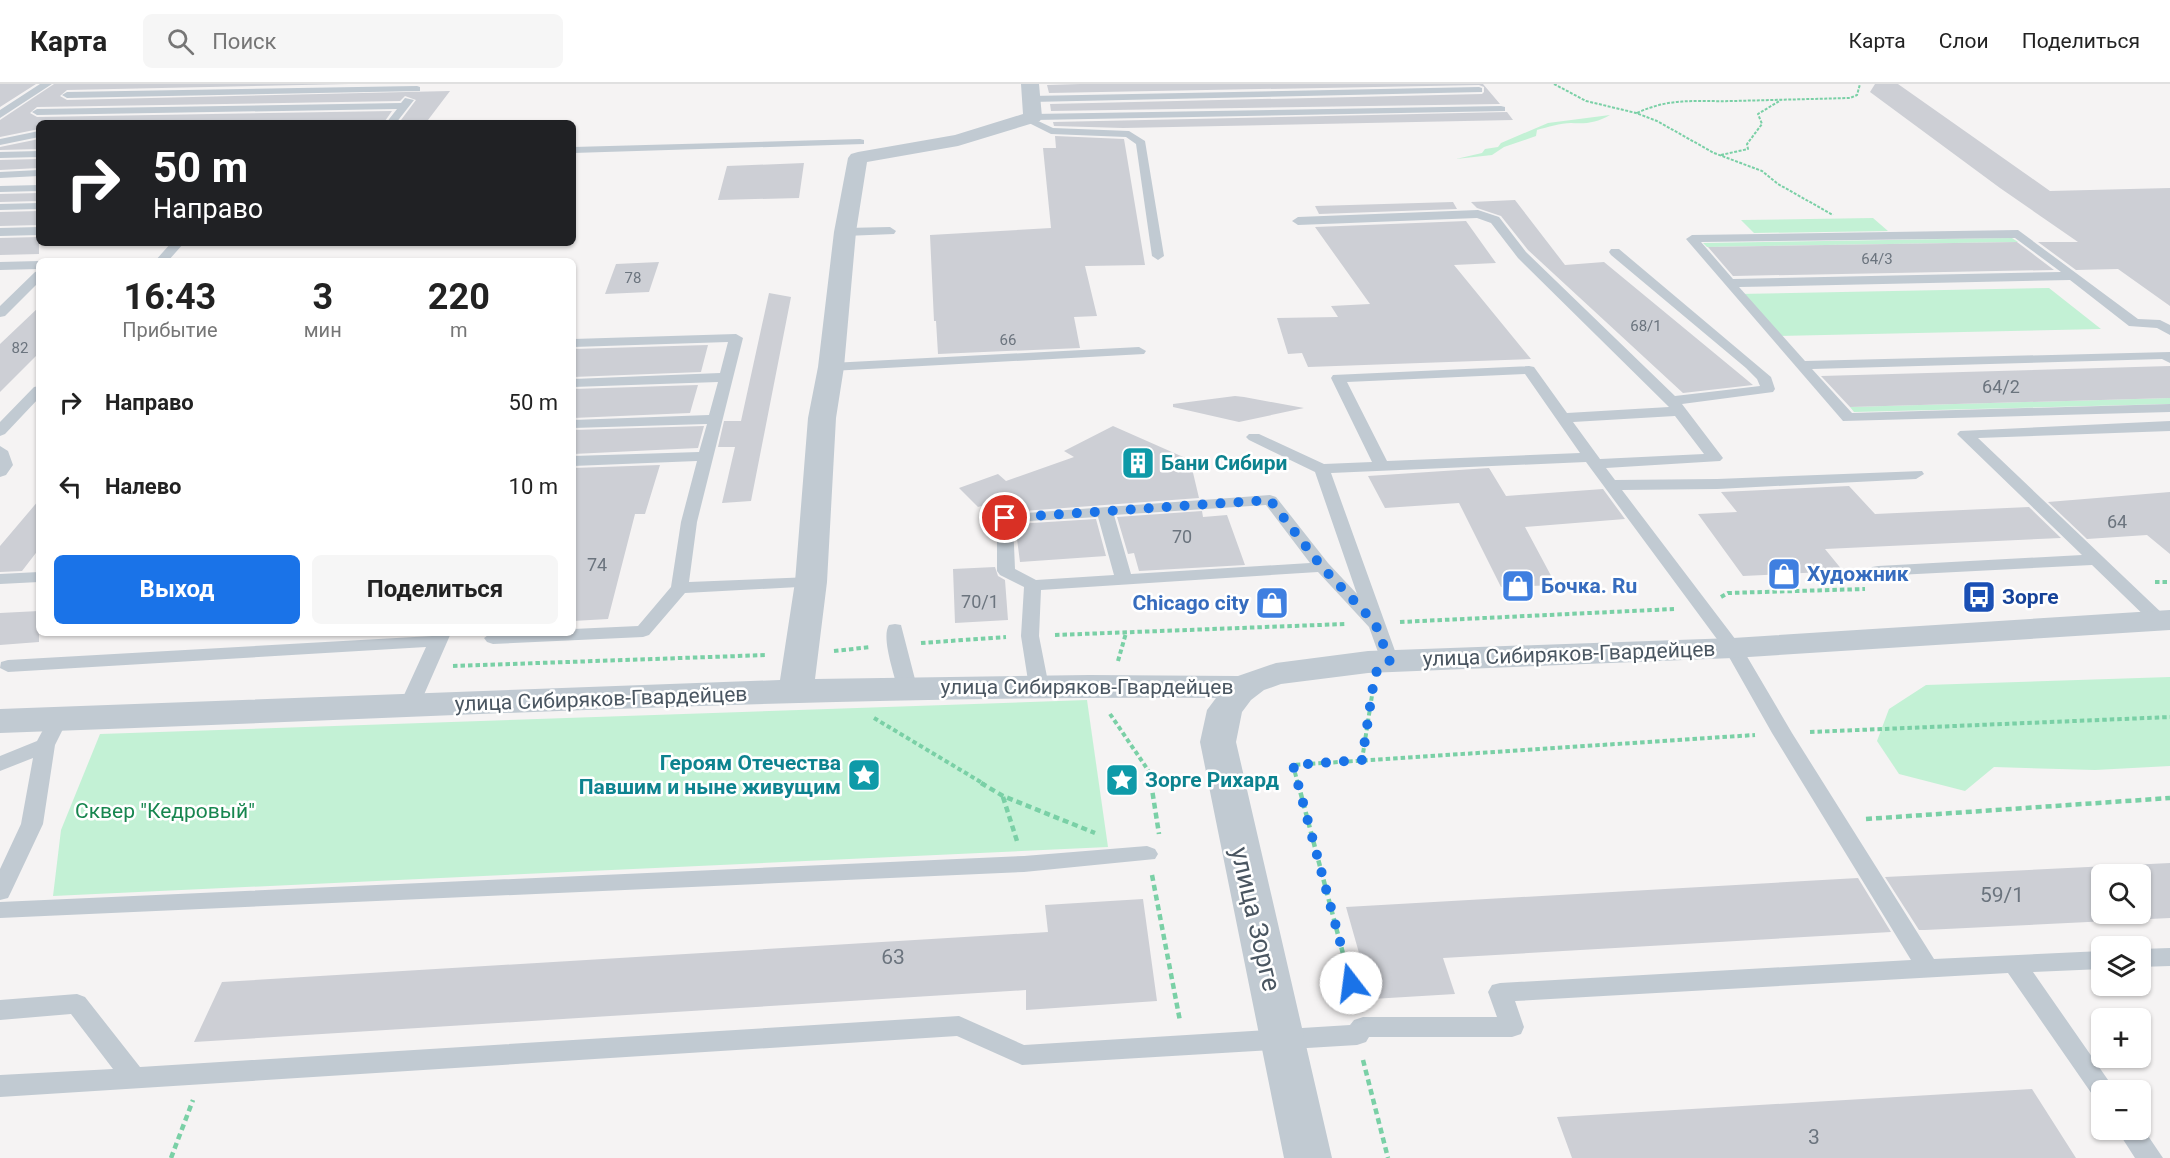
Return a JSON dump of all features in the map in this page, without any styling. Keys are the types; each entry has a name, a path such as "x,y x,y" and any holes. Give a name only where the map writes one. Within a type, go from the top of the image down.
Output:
{"street":[{"path":"813,691 803,654 811,582 822,418 831,367 845,232 860,145 958,140 1030,105"},
{"name":"улица Сибиряков-Гвардейцев","path":"0,721 52,732 409,706 907,687 1111,685 1245,687 1276,674 1390,662 1733,648 2164,620"},
{"name":"улица Зорге","path":"1245,687 1225,710 1218,742 1308,1158"}],"lane":[{"path":"0,115 46,84"},
{"path":"67,94 419,86"},
{"path":"394,120 419,86"},
{"path":"1030,105 1479,90"},
{"path":"1030,105 1501,109"},
{"path":"1030,105 1050,131 1129,134 1141,143 1158,256"},
{"path":"37,112 404,106"},
{"path":"0,142 36,135"},
{"path":"576,150 860,145"},
{"path":"0,155 36,154"},
{"path":"0,175 36,173"},
{"path":"0,189 36,188"},
{"path":"0,207 36,206"},
{"path":"1254,437 1322,469 1715,458 1676,406 1522,255 1495,220 1478,214 1299,221"},
{"path":"0,232 36,231"},
{"path":"845,232 890,231"},
{"path":"2170,331 2160,324 2134,322 2018,234 1692,239 1848,418 2170,408"},
{"path":"164,258 175,246"},
{"path":"1562,417 1676,406 1768,389 1764,377 1751,365 1616,252"},
{"path":"0,266 36,265"},
{"path":"1729,283 2073,276"},
{"path":"0,313 36,278"},
{"path":"576,343 736,338 688,522 680,588 644,631 576,634"},
{"path":"831,367 1139,351"},
{"path":"1801,365 2168,356"},
{"path":"1382,466 1338,378 1529,370 1593,461 1733,648 1782,733 1928,968"},
{"path":"576,383 726,377"},
{"path":"0,432 36,393"},
{"path":"1946,415 2094,560 2164,620"},
{"path":"576,424 715,418"},
{"path":"1965,434 2170,426"},
{"path":"0,451 5,465 0,472"},
{"path":"576,461 704,456"},
{"path":"1322,469 1390,662"},
{"path":"1610,484 1717,484 1916,474"},
{"path":"1322,567 1033,585 1006,571 1005,518 1270,500 1322,567 1375,623"},
{"path":"1105,511 1124,579"},
{"path":"1878,572 2094,560"},
{"path":"0,579 36,577"},
{"path":"680,588 811,582"},
{"path":"1033,585 1030,636 1039,687"},
{"path":"493,638 536,636"},
{"path":"8,666 441,637 409,706"},
{"path":"895,637 907,687"},
{"path":"0,764 52,732"},
{"path":"0,892 32,824 52,732"},
{"path":"0,910 1024,864 1148,854"},
{"path":"2151,958 2170,957"},
{"path":"0,1086 959,1026 1022,1055 1283,1039 1360,1031 1512,1026 1500,992 2091,961"},
{"path":"2015,965 2096,1080"},
{"path":"0,1010 77,1004 134,1078"},
{"path":"2137,1140 2150,1158"}],"path":[{"path":"1554,84 1586,101 1636,113 1657,121 1720,155 1762,171 1778,184 1870,236"},
{"path":"1636,113 1661,101 1850,98 1857,96 1860,84"},
{"path":"1720,155 1748,149 1747,144 1761,124 1758,114 1782,100"},
{"path":"2119,583 2170,582"},
{"path":"427,666 803,654 895,637 1126,633 1701,608 1728,593 1870,589"},
{"path":"813,691 1003,796 1148,854 1162,852 1150,773 1099,697 1111,685 1126,633"},
{"path":"1362,760 1375,673 1390,662"},
{"path":"1388,1158 1360,1031 1293,765 1782,733 2170,717"},
{"path":"1003,796 1024,864"},
{"path":"1837,821 2170,798"},
{"path":"1148,854 1185,1045"},
{"path":"171,1158 203,1074"}],"green space":[{"path":"1610,115 1591,122 1563,124 1537,130 1536,136 1504,147 1492,155 1456,159 1498,147 1501,143 1548,123"},
{"path":"1873,218 1888,231 1754,233 1741,220"},
{"path":"2012,238 2018,242 1707,247 1703,243"},
{"path":"2049,288 2101,329 1775,336 1738,294"},
{"path":"2170,398 2170,404 1854,412 1850,407"},
{"path":"2170,677 2170,766 2095,770 1994,767 1965,791 1899,774 1877,741 1889,709 1926,685"},
{"name":"Сквер \"Кедровый\"","path":"1087,700 1108,847 53,896 61,830 100,734"}],"building":[{"path":"0,84 36,84 0,107"},
{"path":"54,84 349,84 67,90 60,96 67,100 450,91 428,120 401,120 416,100 405,96 400,101 37,107 30,113 37,117 392,111 386,120 36,120 36,130 0,137 0,120"},
{"path":"1483,84 1500,104 1051,111 1050,104 1482,94 1484,92 1484,87 1479,85 1049,93 1047,85"},
{"path":"1875,84 1898,84 2050,191 2170,188 2170,306 2118,269 2076,270 2038,242 2078,242 2000,188 1870,92"},
{"path":"1507,112 1513,120 1123,128 1054,126 1053,122"},
{"path":"1055,136 1124,139 1145,265 1085,266 1097,316 1074,317 1080,348 938,354 930,235 1051,228 1043,148 1056,148"},
{"path":"36,140 36,149 0,150 0,147"},
{"path":"36,159 36,168 0,170 0,160"},
{"path":"804,163 799,198 718,200 727,166"},
{"path":"36,193 36,201 0,202 0,194"},
{"path":"1515,200 1565,265 1604,262 1753,385 1683,393 1528,250 1501,216 1477,208 1471,202"},
{"path":"1453,202 1457,209 1319,214 1315,206"},
{"path":"36,211 36,225 0,226 0,212"},
{"path":"1466,221 1496,263 1454,265 1531,359 1308,367 1302,353 1288,354 1277,318 1338,317 1331,306 1370,304 1315,227"},
{"path":"36,237 39,254 0,255 0,238"},
{"path":"2017,242 2054,270 1733,276 1708,247"},
{"path":"659,262 649,292 605,294 616,264"},
{"path":"769,293 791,297 751,501 722,503 735,447 718,447 724,421 741,421"},
{"path":"36,310 36,356 0,392 0,344"},
{"path":"708,345 701,372 576,377 576,349"},
{"path":"2170,366 2170,398 1850,407 1821,376"},
{"path":"698,385 690,413 576,418 576,389"},
{"path":"1235,396 1304,408 1239,422 1173,407 1173,404"},
{"path":"704,426 698,448 576,454 576,430"},
{"path":"1113,426 1190,460 1199,498 1010,512 1008,498 978,507 959,488 998,474 1006,481 1074,457 1064,451"},
{"path":"660,465 645,514 635,514 608,619 576,621 576,468"},
{"path":"1489,468 1506,496 1603,489 1625,519 1525,527 1556,585 1501,587 1459,503 1385,508 1368,476"},
{"path":"1849,486 1875,514 2029,507 2061,538 1825,549 1843,571 1743,576 1698,514 1737,512 1721,492"},
{"path":"2170,492 2170,554 2147,535 2087,539 2048,502"},
{"path":"36,504 36,553 22,571 0,572 0,546"},
{"path":"1202,511 1203,517 1227,515 1245,565 1139,571 1134,553 1128,554 1117,517"},
{"path":"1096,519 1106,556 1020,562 1015,524"},
{"path":"995,567 998,576 1005,580 1008,620 955,623 953,569"},
{"path":"36,611 36,636 39,636 39,642 0,645 0,613"},
{"path":"2170,863 2170,918 2151,919 2150,864"},
{"path":"2091,867 2091,922 1919,930 1885,877"},
{"path":"1858,878 1891,932 1443,958 1455,994 1372,999 1346,907"},
{"path":"1143,899 1157,1001 1026,1010 1026,990 194,1042 222,982 1048,932 1045,905"},
{"path":"2032,1089 2076,1158 1572,1158 1557,1117"}],"place":[{"name":"Бани Сибири","path":"1138,463"},
{"name":"Художник","path":"1784,574"},
{"name":"Бочка. Ru","path":"1518,586"},
{"name":"Зорге","path":"1979,597"},
{"name":"Chicago city","path":"1272,603"},
{"name":"Героям Отечества Павшим и ныне живущим","path":"864,775"},
{"name":"Зорге Рихард","path":"1122,780"}],"route":[{"path":"1005,518 1270,500 1322,567 1375,623 1390,662 1375,673 1362,760 1293,765 1351,983"}]}
